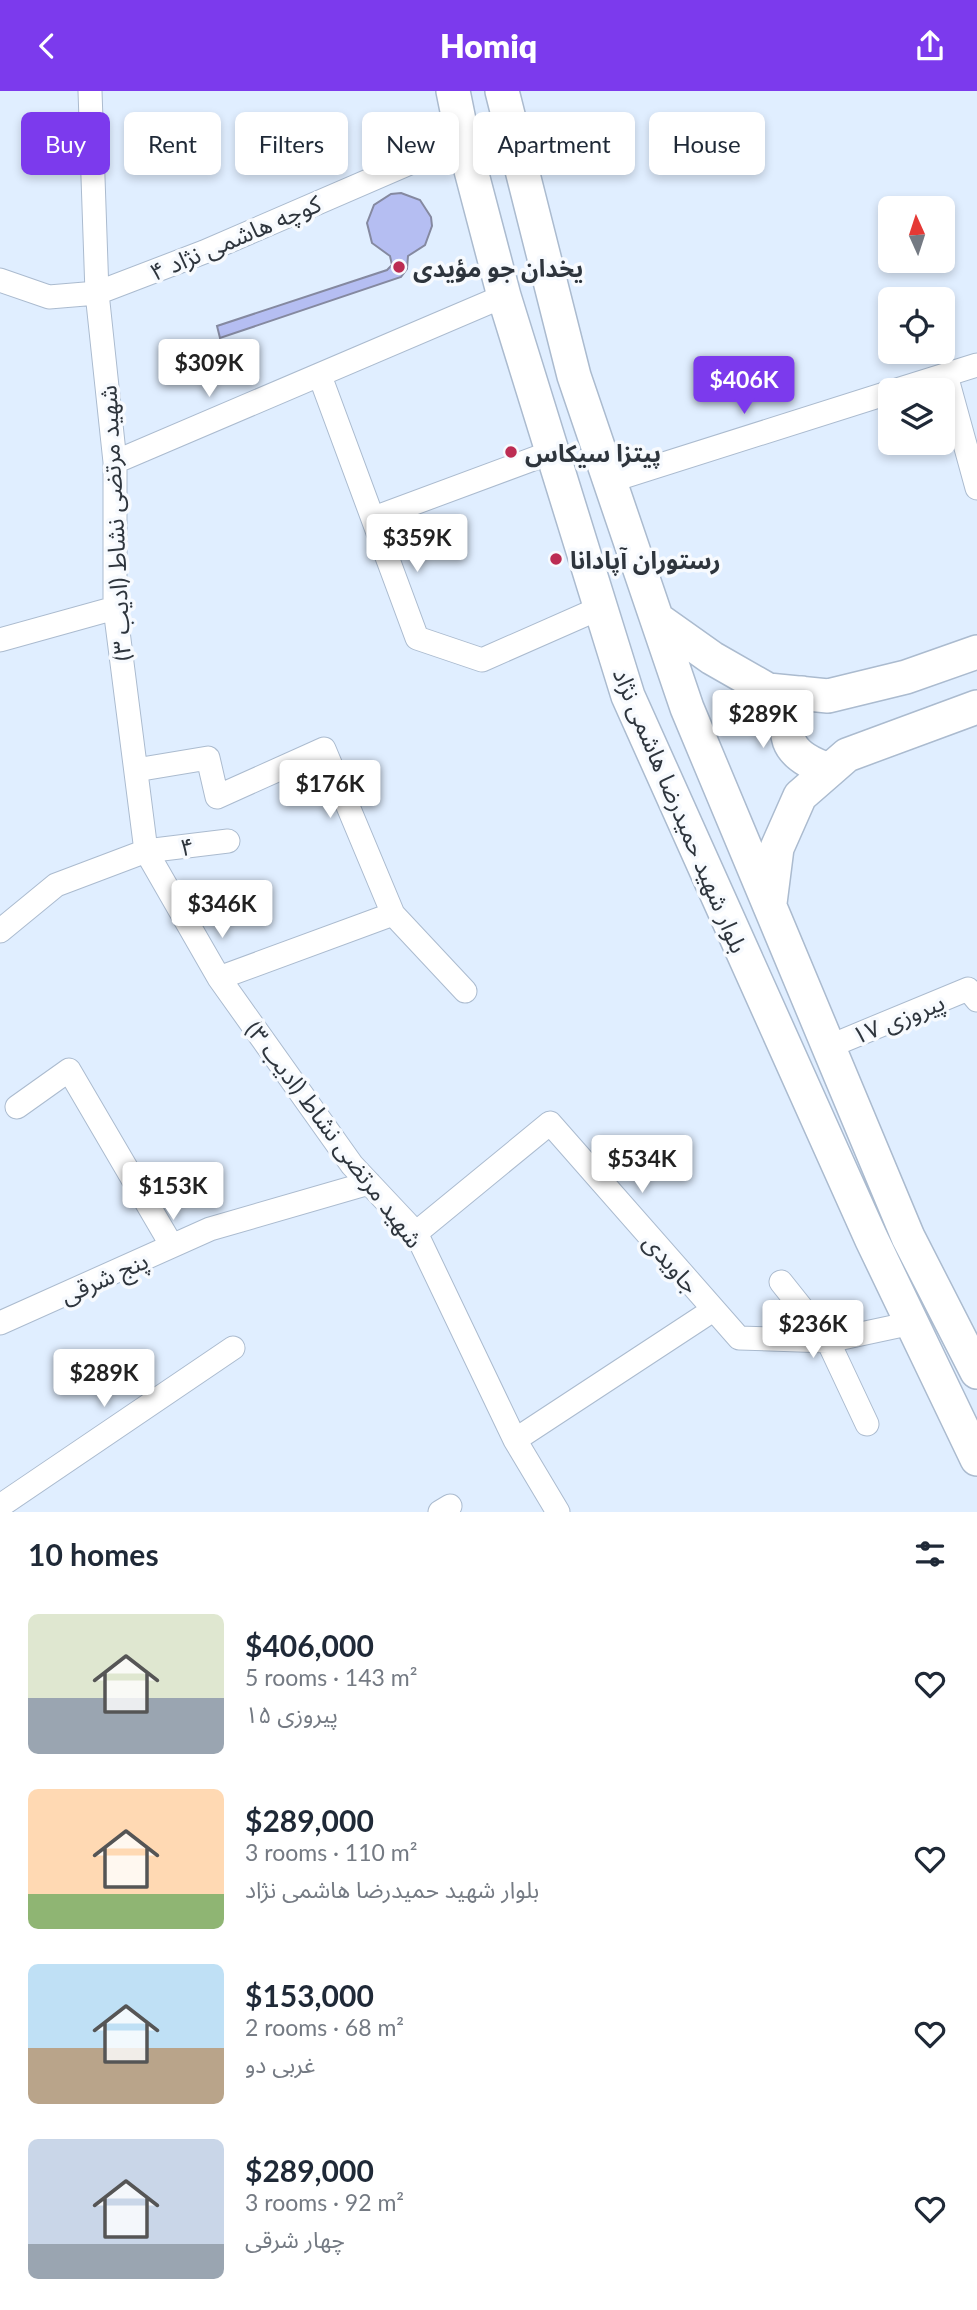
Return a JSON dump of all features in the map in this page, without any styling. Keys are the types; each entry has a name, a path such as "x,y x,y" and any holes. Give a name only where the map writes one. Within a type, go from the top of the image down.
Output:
{"main road":[{"name":"بلوار شهید حمیدرضا هاشمی نژاد","path":"453,91 463,140 504,296 628,696 865,1226 977,1459"},
{"name":"بلوار شهید حمیدرضا هاشمی نژاد","path":"502,91 507,112"},
{"path":"463,140 473,137"},
{"name":"بلوار شهید حمیدرضا هاشمی نژاد","path":"523,175 574,376 687,708 908,1237 977,1372"},
{"path":"657,619 712,658 768,690 828,696 905,677 977,652"},
{"path":"802,693 788,715 789,741 805,762 830,769"},
{"path":"770,906 777,848 800,796 847,755 977,707"}],"street":[{"name":"شهید مرتضی نشاط (ادیب ۳)","path":"89,91 97,293 115,462 114,608 146,851 219,978 352,1165 416,1233 515,1440 558,1512"},
{"name":"کوچه هاشمی نژاد ۴","path":"0,280 49,296 97,293 204,252 463,140"},
{"path":"115,462 504,296"},
{"path":"936,378 977,365"},
{"path":"946,375 977,488"},
{"path":"320,376 417,638 482,660 600,608"},
{"path":"610,481 878,396"},
{"path":"374,518 552,452"},
{"path":"0,640 114,608"},
{"path":"136,770 208,758 217,797 324,749 393,914 465,991"},
{"name":"۴","path":"4,918 56,885 146,851 228,841"},
{"path":"219,978 393,914"},
{"name":"پیروزی ۱۷","path":"828,1047 972,994"},
{"path":"17,1107 69,1070 172,1246"},
{"name":"جاویدی","path":"416,1233 550,1123 739,1338 828,1341 912,1323"},
{"name":"پنج شرقی","path":"0,1324 210,1229 369,1183"},
{"path":"780,1282 828,1341 867,1424"},
{"path":"515,1440 713,1310"},
{"path":"0,1506 233,1348"}],"building":[{"name":"یخدان جو مؤیدی","path":"401,193 420,200 431,217 432,226 425,245 408,256 407,269 401,277 220,338 217,326 387,270 392,265 390,256 372,243 367,223 374,205 391,194"}],"place":[{"name":"یخدان جو مؤیدی","path":"399,267"},
{"name":"پیتزا سیکاس","path":"511,452"},
{"name":"رستوران آپادانا","path":"556,559"}]}
